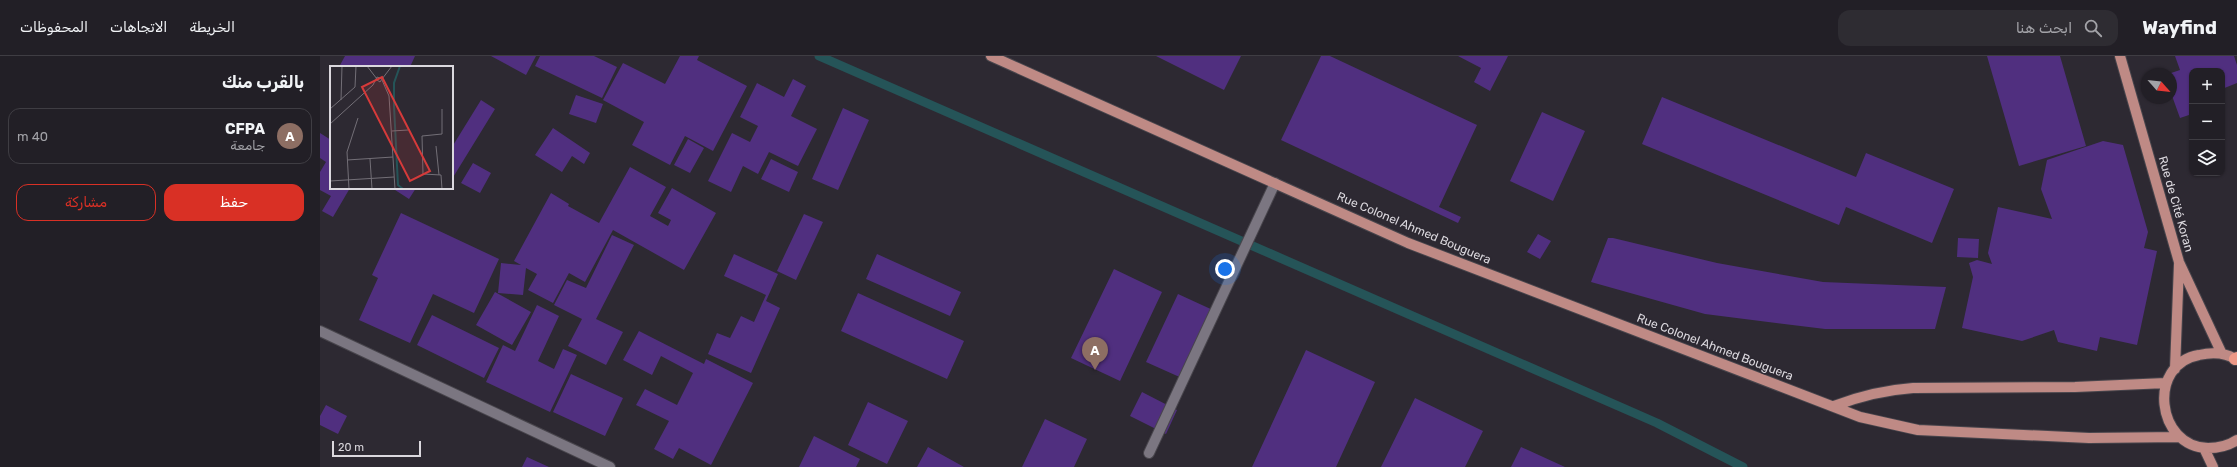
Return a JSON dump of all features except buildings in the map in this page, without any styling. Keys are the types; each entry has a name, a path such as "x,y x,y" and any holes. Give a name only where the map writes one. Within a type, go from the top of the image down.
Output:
{"main road":[{"name":"Rue Colonel Ahmed Bouguera","path":"991,56 1408,243 1860,417 1918,430 2089,438 2180,436"},
{"name":"Rue de Cité Koran","path":"2120,56 2179,262 2222,354"},
{"path":"2175,369 2179,262"},
{"path":"2236,359 2212,352 2195,355 2184,361 2175,369 2166,383 2164,412 2170,426 2191,444 2204,448 2218,448 2237,440"},
{"path":"1834,406 1858,397 1887,390 1913,388 2076,388 2166,383"},
{"path":"2204,448 2213,467"}],"street":[{"path":"1149,453 1235,272 1275,183"},
{"path":"320,331 610,467"}],"waterway":[{"path":"819,56 1657,423 1743,467"}],"place":[{"name":"CFPA","path":"1095,370"}]}
